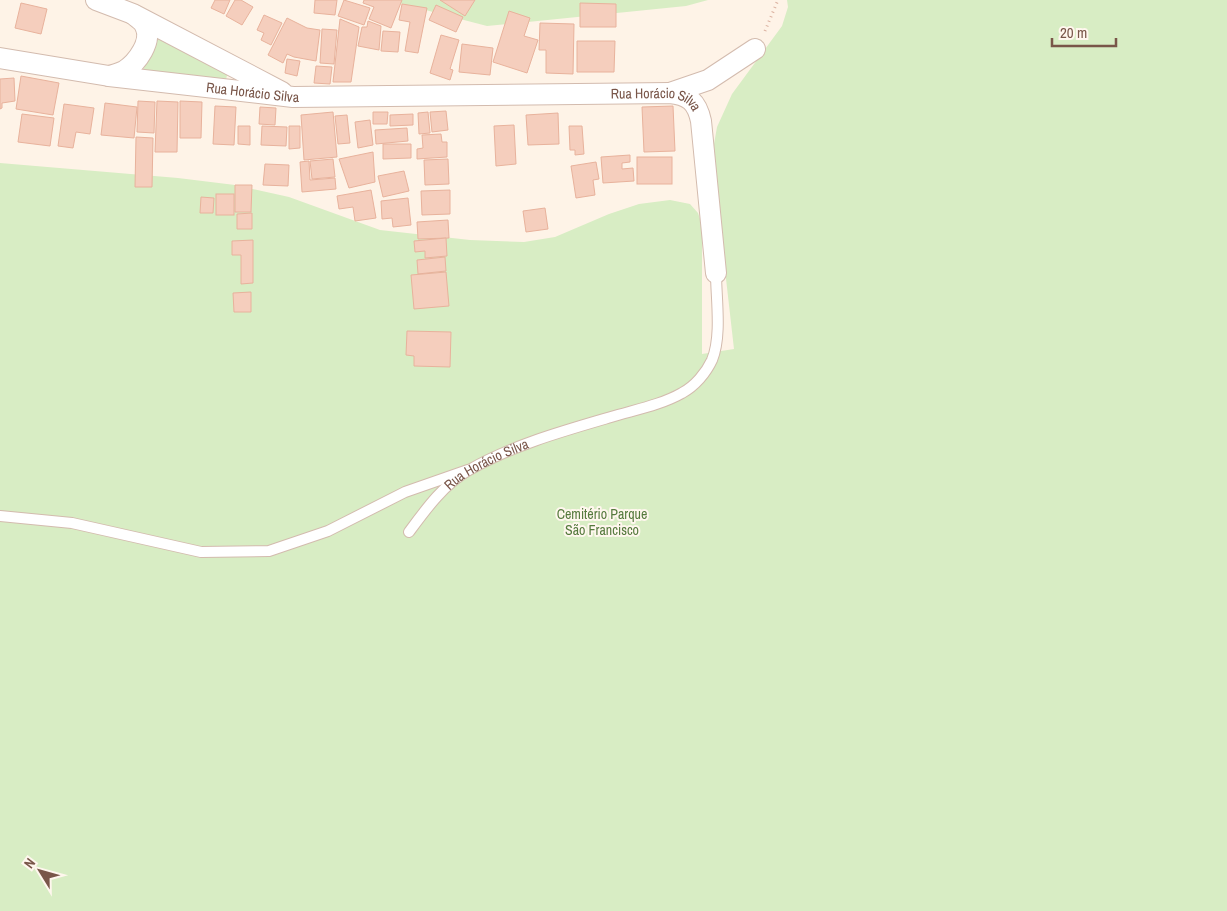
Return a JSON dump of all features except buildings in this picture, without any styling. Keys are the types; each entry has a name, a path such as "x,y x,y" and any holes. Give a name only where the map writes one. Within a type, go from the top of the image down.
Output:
{"street":[{"path":"96,0 133,14 293,97"},
{"path":"109,76 118,74 131,66 140,55 146,42 146,26 133,14"},
{"path":"670,93 708,80 748,54"},
{"path":"700,115 703,103 712,88 722,76 748,54"},
{"name":"Rua Horácio Silva","path":"0,58 109,76 293,97 670,93 683,95 690,99 699,109 704,142 716,273"}],"lane":[{"name":"Rua Horácio Silva","path":"409,532 428,506 448,485 468,470 500,455 575,427 669,400 697,382 712,360 715,351 717,335 716,273"},
{"path":"0,516 72,523 201,552 268,551 328,532 405,492 468,470"}],"path":[{"path":"748,54 760,45 778,0"}],"green space":[{"path":"387,0 708,0 686,6 487,26"},
{"name":"Cemitério Parque São Francisco","path":"787,0 1227,0 1227,911 0,911 0,163 178,178 235,185 289,197 380,230 470,240 524,242 555,237 609,214 639,204 670,200 690,204 698,213 702,225 702,354 734,349 715,182 714,144 717,127 732,94 782,26 788,7"},
{"path":"157,30 228,70 226,80 142,74"}]}
